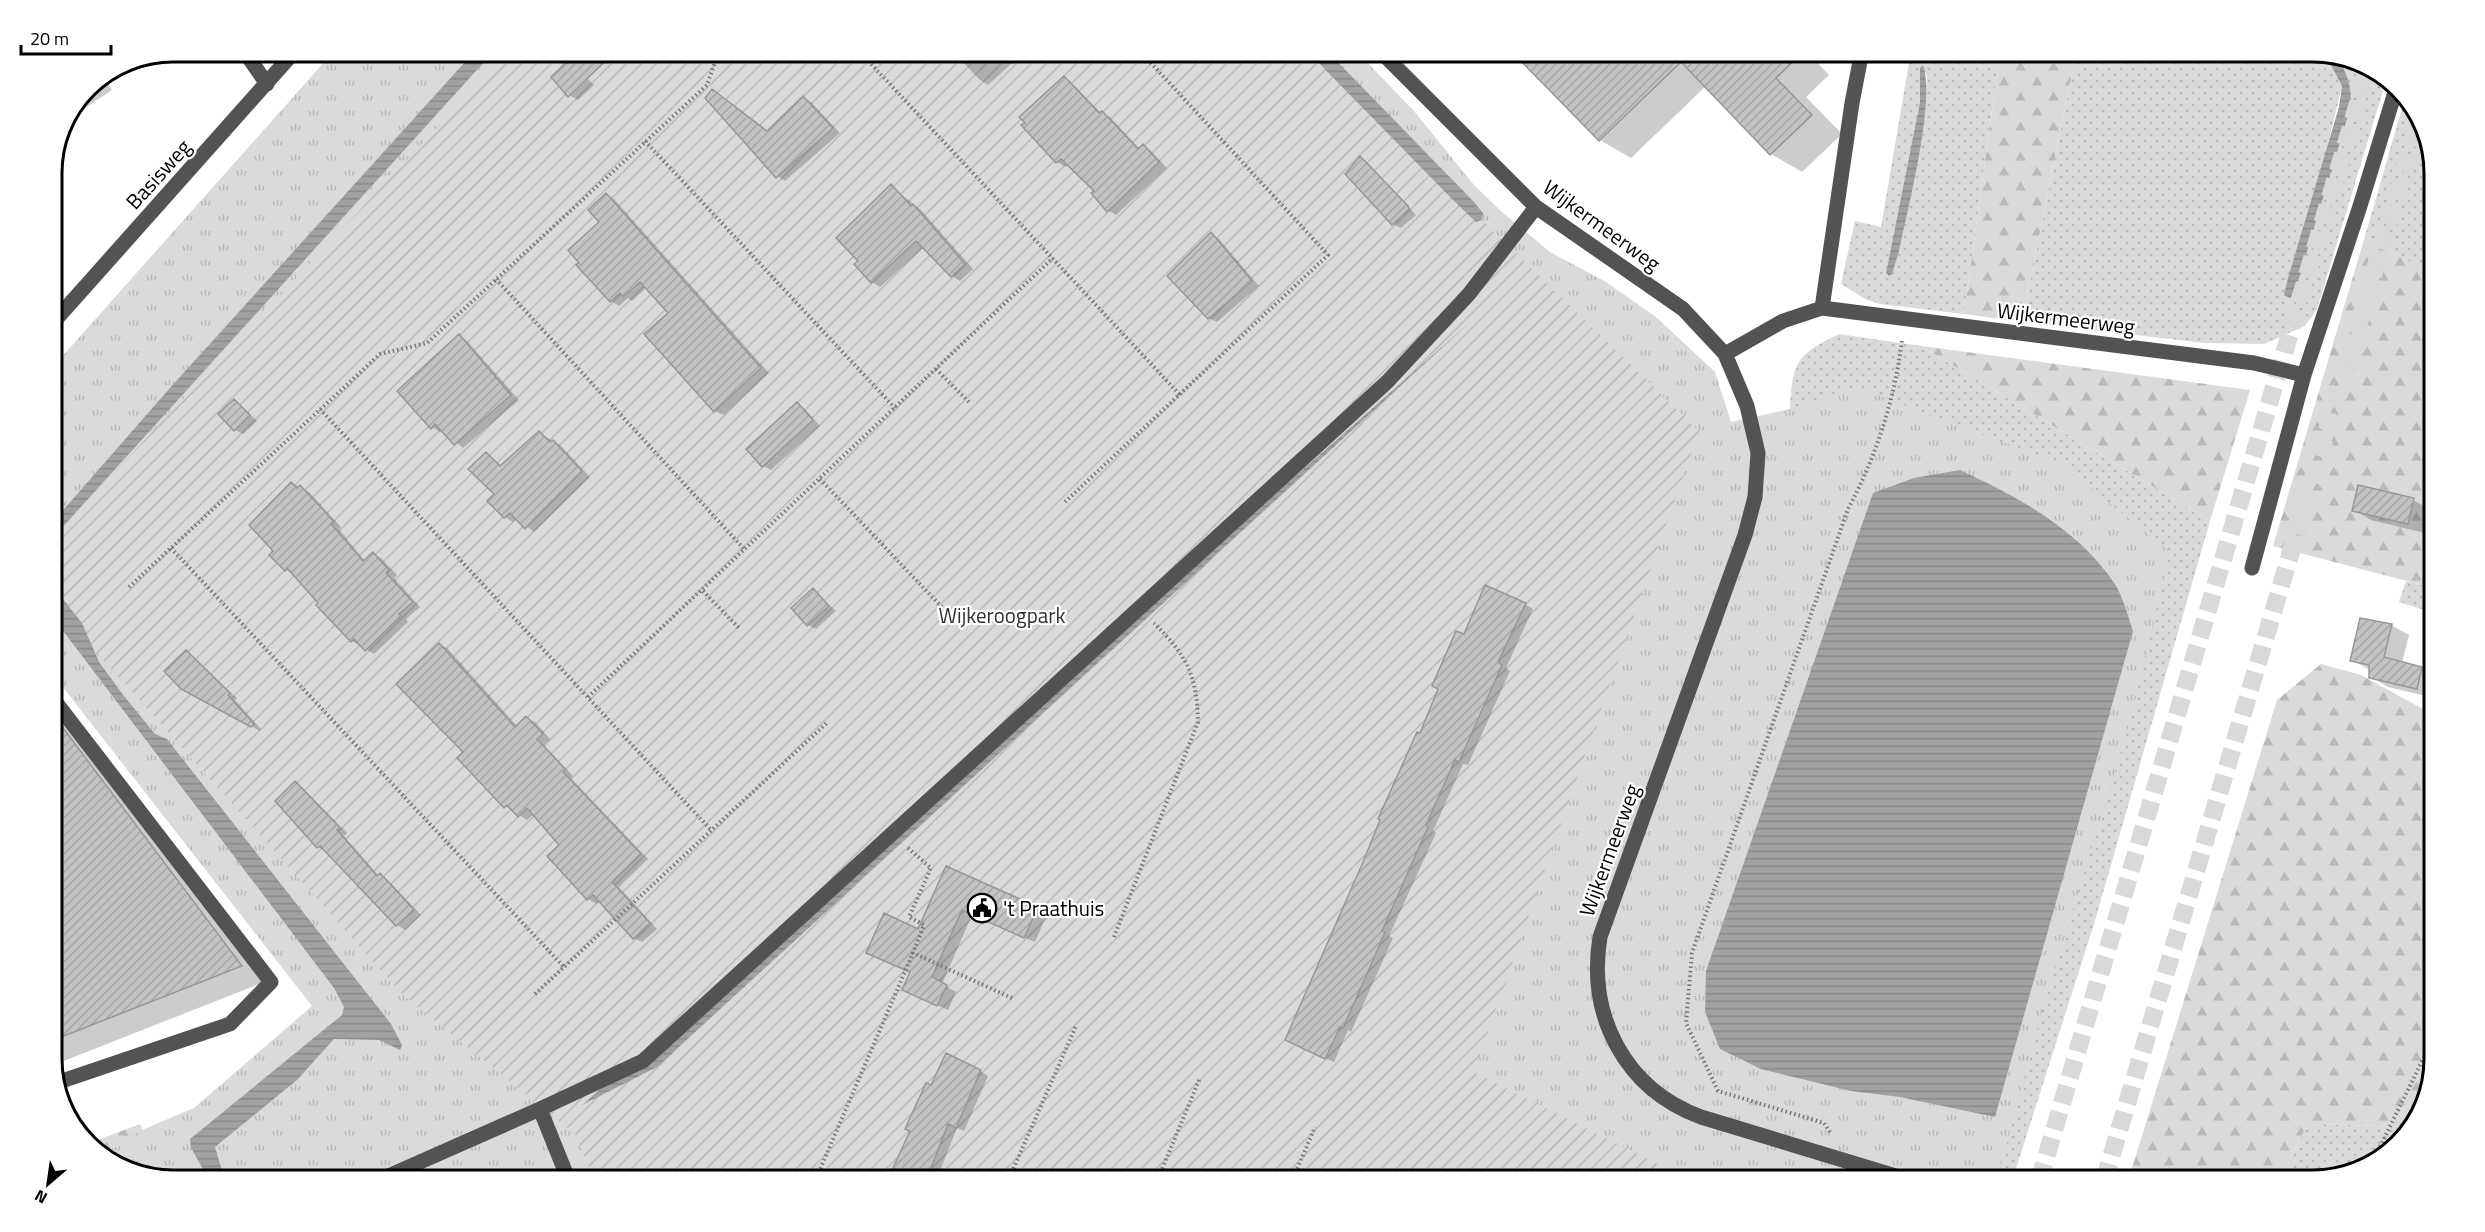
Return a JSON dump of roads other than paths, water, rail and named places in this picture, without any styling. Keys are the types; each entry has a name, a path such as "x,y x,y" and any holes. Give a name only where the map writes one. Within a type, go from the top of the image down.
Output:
{"street":[{"path":"252,62 267,84"},
{"name":"Basisweg","path":"62,313 286,62"},
{"name":"Wijkermeerweg","path":"1391,62 1536,207 1683,309 1725,354 1755,432 1759,475 1745,535 1600,937 1596,971 1600,1004 1625,1060 1658,1096 1673,1106 1701,1117 1879,1171"},
{"path":"1822,308 1860,62"},
{"path":"2252,568 2304,375 2394,97"},
{"path":"400,1171 643,1061 1387,382 1469,294 1536,207"},
{"name":"Wijkermeerweg","path":"1725,354 1783,321 1822,308 2254,363 2304,375"},
{"path":"62,710 271,982 230,1024 64,1080"},
{"path":"540,1109 565,1171"}],"tunnel":[{"path":"2042,1171 2366,75"},
{"path":"2107,1171 2416,132"}],"place":[{"name":"'t Praathuis","path":"982,908"}],"park label":[{"name":"Wijkeroogpark","path":"1002,615"}]}
